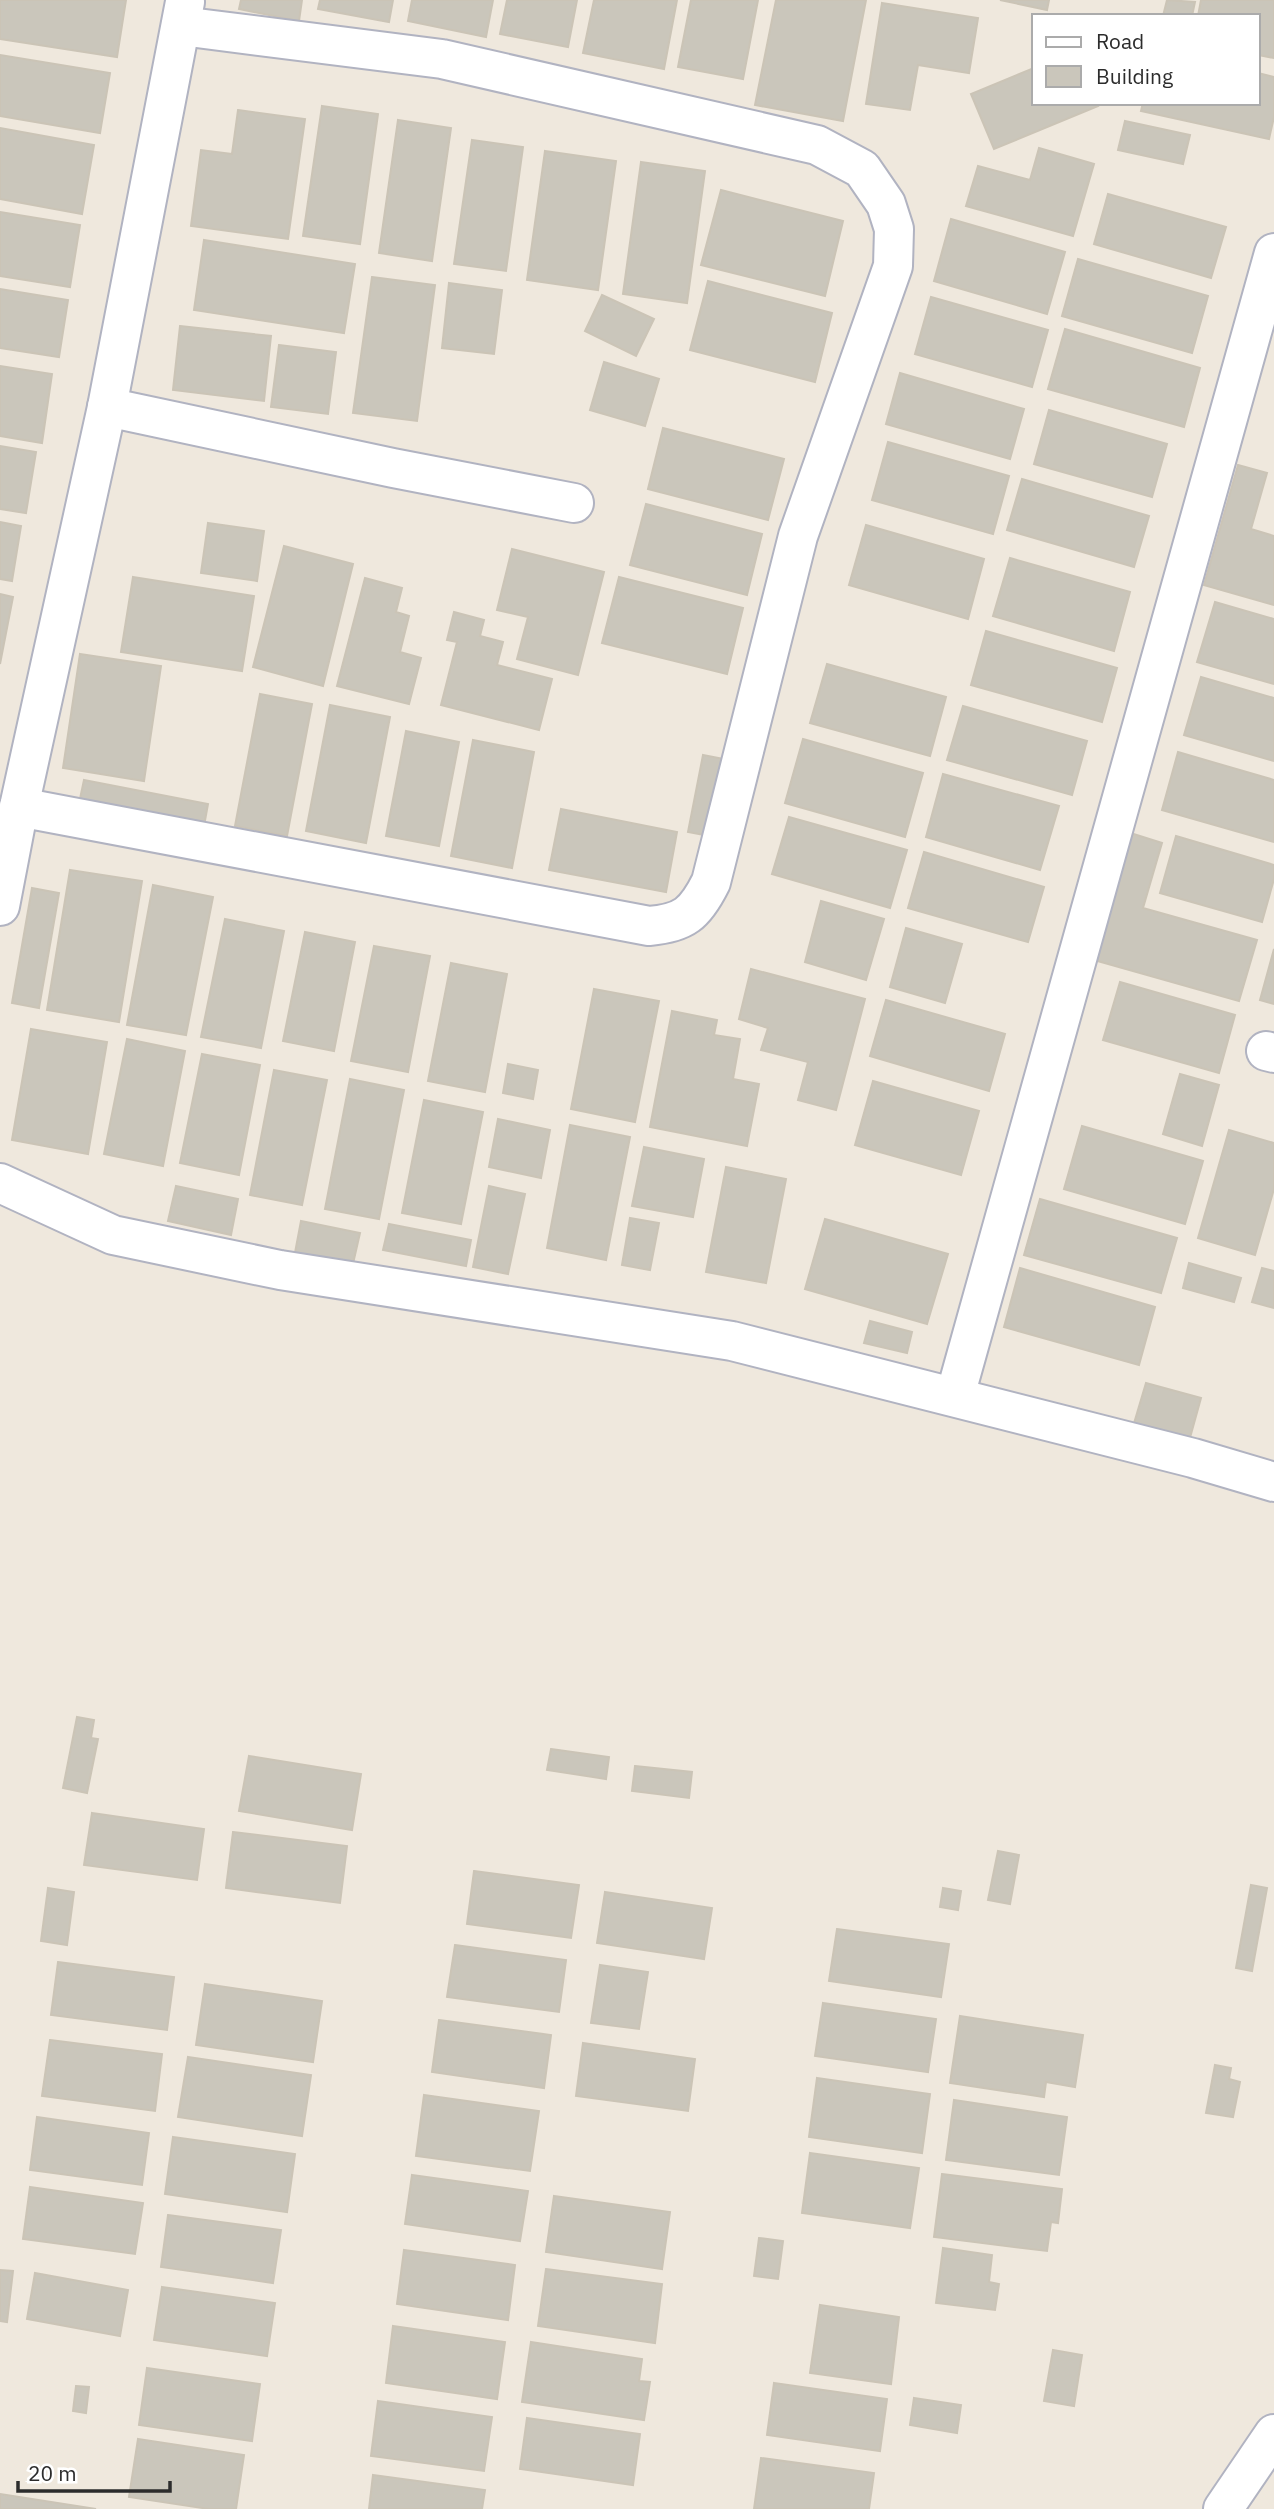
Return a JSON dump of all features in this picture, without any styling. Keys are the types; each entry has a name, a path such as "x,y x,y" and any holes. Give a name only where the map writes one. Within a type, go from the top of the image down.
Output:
{"street":[{"path":"0,906 19,807 107,407 183,13 442,59 817,145 862,169 886,204 894,229 893,266 798,536 710,883 701,901 687,916 673,924 649,926 19,807"},
{"path":"955,1396 1274,253"},
{"path":"107,407 393,468 574,503"},
{"path":"0,1183 113,1235 280,1270 733,1341 955,1396 1274,1482"},
{"path":"1223,2509 1274,2434"}],"building":[{"path":"0,0 126,0 117,57 0,39"},
{"path":"241,0 302,0 299,21 239,9"},
{"path":"320,0 393,0 389,22 318,9"},
{"path":"412,0 493,0 486,37 408,21"},
{"path":"507,0 577,0 568,47 500,34"},
{"path":"594,0 677,0 664,69 583,53"},
{"path":"691,0 758,0 743,79 678,67"},
{"path":"776,0 866,0 843,121 755,105"},
{"path":"1000,0 1049,0 1047,10"},
{"path":"1167,0 1195,2 1192,14 1164,14"},
{"path":"1201,0 1274,0 1274,58 1260,55 1260,14 1198,14"},
{"path":"882,3 978,18 969,73 918,65 910,110 866,104"},
{"path":"0,55 110,73 100,133 0,116"},
{"path":"1032,69 1032,105 1098,106 994,149 971,94"},
{"path":"1260,74 1274,77 1274,117 1269,139 1141,111 1142,105 1260,105"},
{"path":"322,106 378,114 360,244 303,236"},
{"path":"238,110 305,119 288,239 191,226 201,150 232,154"},
{"path":"398,120 451,128 432,261 379,253"},
{"path":"1125,121 1190,135 1183,164 1118,150"},
{"path":"0,128 94,145 82,214 0,199"},
{"path":"472,140 523,147 506,271 454,264"},
{"path":"1039,148 1094,164 1073,236 966,206 978,166 1030,180"},
{"path":"545,151 616,161 598,290 527,280"},
{"path":"641,162 705,171 687,303 623,294"},
{"path":"721,190 843,221 825,296 701,265"},
{"path":"1108,194 1226,227 1211,278 1094,244"},
{"path":"0,212 80,225 70,287 0,276"},
{"path":"951,219 1065,252 1047,314 934,281"},
{"path":"204,240 355,264 344,333 194,310"},
{"path":"1078,259 1208,296 1192,353 1062,316"},
{"path":"372,277 435,285 417,421 353,413"},
{"path":"708,281 832,313 815,382 690,350"},
{"path":"449,283 502,290 494,354 442,348"},
{"path":"0,289 68,300 59,357 0,348"},
{"path":"602,295 654,319 636,356 585,331"},
{"path":"931,297 1048,330 1032,387 915,354"},
{"path":"180,326 271,336 264,401 173,390"},
{"path":"1065,329 1200,368 1184,427 1048,389"},
{"path":"279,345 336,352 328,414 271,407"},
{"path":"604,362 659,379 645,426 590,410"},
{"path":"0,366 52,374 42,443 0,436"},
{"path":"900,373 1024,409 1010,459 886,424"},
{"path":"1049,410 1167,444 1152,497 1034,464"},
{"path":"663,428 784,459 768,520 648,489"},
{"path":"888,442 1009,476 993,534 872,500"},
{"path":"0,446 36,452 26,513 0,509"},
{"path":"1238,465 1267,473 1251,529 1274,536 1274,605 1204,585"},
{"path":"1022,479 1149,516 1134,567 1007,530"},
{"path":"646,504 762,534 747,595 630,565"},
{"path":"0,522 21,526 12,581 0,579"},
{"path":"208,523 264,531 257,581 201,573"},
{"path":"866,525 984,559 968,619 849,585"},
{"path":"284,546 353,564 323,686 253,667"},
{"path":"512,549 604,572 578,675 517,659 528,617 497,610"},
{"path":"1010,558 1130,592 1114,651 993,616"},
{"path":"133,577 254,596 242,671 121,652"},
{"path":"619,577 743,608 727,674 602,643"},
{"path":"365,578 402,588 396,612 409,616 400,652 421,658 409,704 337,686"},
{"path":"0,594 13,597 0,664"},
{"path":"1215,602 1274,619 1274,684 1197,662"},
{"path":"454,612 484,620 480,636 503,642 497,665 552,679 539,730 441,705 457,642 447,640"},
{"path":"986,631 1117,668 1102,722 971,685"},
{"path":"80,654 161,666 144,781 63,768"},
{"path":"827,664 946,697 930,756 810,723"},
{"path":"1201,677 1274,698 1274,761 1184,735"},
{"path":"260,694 312,704 287,836 235,826"},
{"path":"330,705 390,717 366,843 306,831"},
{"path":"963,706 1087,741 1072,795 947,760"},
{"path":"406,731 459,742 439,846 386,836"},
{"path":"803,739 923,773 905,837 785,803"},
{"path":"473,740 534,752 512,868 451,856"},
{"path":"1178,752 1274,780 1274,842 1162,810"},
{"path":"703,755 729,760 715,837 688,832"},
{"path":"943,774 1059,806 1040,870 926,837"},
{"path":"84,780 208,804 202,837 77,813"},
{"path":"561,809 677,832 666,892 549,870"},
{"path":"789,817 907,850 890,908 772,874"},
{"path":"1124,831 1162,843 1143,908 1257,940 1239,1001 1087,958"},
{"path":"1176,836 1274,865 1274,879 1262,922 1160,893"},
{"path":"924,852 1044,887 1028,942 908,908"},
{"path":"70,870 142,881 119,1022 47,1010"},
{"path":"153,885 213,897 186,1035 127,1025"},
{"path":"32,888 59,893 39,1008 12,1003"},
{"path":"821,901 884,919 866,980 805,962"},
{"path":"225,919 284,931 261,1048 201,1037"},
{"path":"906,928 962,944 945,1003 890,987"},
{"path":"305,932 355,942 334,1051 283,1041"},
{"path":"374,946 430,956 408,1072 351,1061"},
{"path":"1274,949 1274,1004 1260,1000"},
{"path":"451,963 507,974 485,1092 428,1081"},
{"path":"751,969 865,999 836,1110 798,1100 808,1062 761,1050 768,1028 739,1019"},
{"path":"1120,982 1235,1015 1219,1073 1103,1040"},
{"path":"594,989 659,1001 635,1122 571,1109"},
{"path":"886,1000 1005,1034 989,1091 870,1056"},
{"path":"672,1011 717,1020 714,1035 740,1039 733,1079 759,1084 747,1146 650,1127"},
{"path":"31,1029 107,1042 88,1154 12,1140"},
{"path":"127,1039 185,1051 163,1166 104,1154"},
{"path":"202,1054 260,1065 239,1175 180,1163"},
{"path":"508,1064 538,1070 533,1099 503,1093"},
{"path":"274,1070 327,1080 302,1205 250,1195"},
{"path":"1180,1074 1219,1085 1202,1146 1163,1134"},
{"path":"350,1079 404,1090 379,1219 325,1209"},
{"path":"873,1081 979,1111 961,1175 855,1145"},
{"path":"424,1100 483,1112 461,1224 402,1213"},
{"path":"498,1119 550,1130 541,1178 489,1167"},
{"path":"570,1125 630,1137 606,1260 547,1248"},
{"path":"1082,1126 1203,1161 1185,1224 1064,1189"},
{"path":"1229,1130 1274,1143 1274,1189 1255,1255 1198,1238"},
{"path":"644,1147 704,1159 693,1217 632,1206"},
{"path":"726,1167 786,1179 766,1283 706,1272"},
{"path":"176,1186 238,1199 231,1235 168,1221"},
{"path":"489,1186 525,1194 508,1274 473,1267"},
{"path":"1040,1199 1177,1238 1161,1293 1024,1255"},
{"path":"630,1218 659,1223 650,1270 622,1265"},
{"path":"825,1219 948,1254 927,1324 805,1289"},
{"path":"301,1221 360,1233 352,1268 294,1258"},
{"path":"389,1224 471,1240 466,1266 383,1250"},
{"path":"1189,1263 1241,1278 1234,1302 1183,1288"},
{"path":"1020,1268 1155,1307 1139,1365 1004,1327"},
{"path":"1262,1268 1274,1271 1274,1308 1252,1302"},
{"path":"870,1321 912,1332 907,1353 864,1343"},
{"path":"1146,1383 1201,1398 1188,1445 1132,1430"},
{"path":"77,1717 94,1720 91,1738 98,1739 87,1793 63,1788"},
{"path":"551,1749 609,1757 606,1779 547,1770"},
{"path":"249,1756 361,1774 352,1830 239,1811"},
{"path":"635,1766 692,1772 689,1798 632,1791"},
{"path":"92,1813 204,1829 197,1880 84,1865"},
{"path":"233,1832 347,1846 340,1903 226,1888"},
{"path":"998,1851 1019,1855 1010,1904 988,1900"},
{"path":"474,1871 579,1885 571,1938 467,1924"},
{"path":"1251,1885 1267,1888 1252,1971 1236,1968"},
{"path":"48,1888 74,1892 67,1945 41,1941"},
{"path":"943,1888 961,1891 958,1910 940,1907"},
{"path":"605,1892 712,1908 704,1959 597,1943"},
{"path":"837,1929 949,1944 941,1997 829,1981"},
{"path":"455,1945 566,1960 559,2012 447,1997"},
{"path":"58,1962 174,1977 167,2030 51,2015"},
{"path":"600,1965 648,1972 639,2029 591,2023"},
{"path":"205,1984 322,2001 313,2062 196,2045"},
{"path":"823,2003 936,2019 928,2072 815,2056"},
{"path":"960,2016 1083,2035 1075,2087 1046,2082 1044,2097 950,2083"},
{"path":"439,2020 551,2035 544,2088 432,2072"},
{"path":"50,2040 162,2054 155,2111 42,2096"},
{"path":"583,2043 695,2059 688,2111 576,2096"},
{"path":"188,2057 311,2075 302,2136 178,2117"},
{"path":"1215,2065 1231,2068 1229,2079 1240,2082 1233,2117 1206,2113"},
{"path":"817,2078 930,2094 922,2153 809,2137"},
{"path":"424,2095 539,2111 530,2171 416,2156"},
{"path":"954,2100 1067,2117 1059,2175 946,2160"},
{"path":"37,2117 149,2133 142,2185 30,2170"},
{"path":"173,2137 295,2154 287,2212 165,2194"},
{"path":"810,2153 919,2168 910,2228 802,2213"},
{"path":"942,2174 1062,2189 1058,2223 1051,2222 1047,2251 934,2237"},
{"path":"412,2175 528,2191 520,2241 405,2224"},
{"path":"30,2187 143,2203 135,2254 23,2239"},
{"path":"554,2196 670,2212 662,2269 546,2252"},
{"path":"168,2215 281,2230 273,2283 161,2267"},
{"path":"759,2238 783,2241 778,2279 754,2276"},
{"path":"943,2248 992,2255 989,2282 999,2284 995,2310 936,2303"},
{"path":"404,2250 515,2265 508,2320 397,2304"},
{"path":"546,2269 662,2284 655,2343 538,2326"},
{"path":"0,2270 13,2271 7,2322 0,2321"},
{"path":"35,2273 128,2290 120,2336 27,2319"},
{"path":"162,2287 275,2303 267,2356 154,2340"},
{"path":"820,2305 899,2317 891,2384 810,2373"},
{"path":"393,2326 505,2342 497,2399 386,2383"},
{"path":"531,2342 642,2359 639,2381 650,2382 644,2420 522,2402"},
{"path":"1053,2350 1082,2355 1074,2406 1044,2401"},
{"path":"147,2368 260,2384 252,2441 139,2425"},
{"path":"774,2383 887,2399 880,2451 767,2435"},
{"path":"76,2386 89,2387 86,2413 73,2411"},
{"path":"914,2398 961,2405 957,2433 910,2425"},
{"path":"378,2401 492,2417 484,2471 371,2456"},
{"path":"527,2418 640,2434 633,2485 520,2469"},
{"path":"138,2439 244,2455 236,2509 209,2509 129,2497"},
{"path":"761,2458 874,2473 869,2509 754,2509"},
{"path":"373,2475 485,2490 482,2509 369,2509"},
{"path":"0,2494 96,2509 0,2509"}]}
